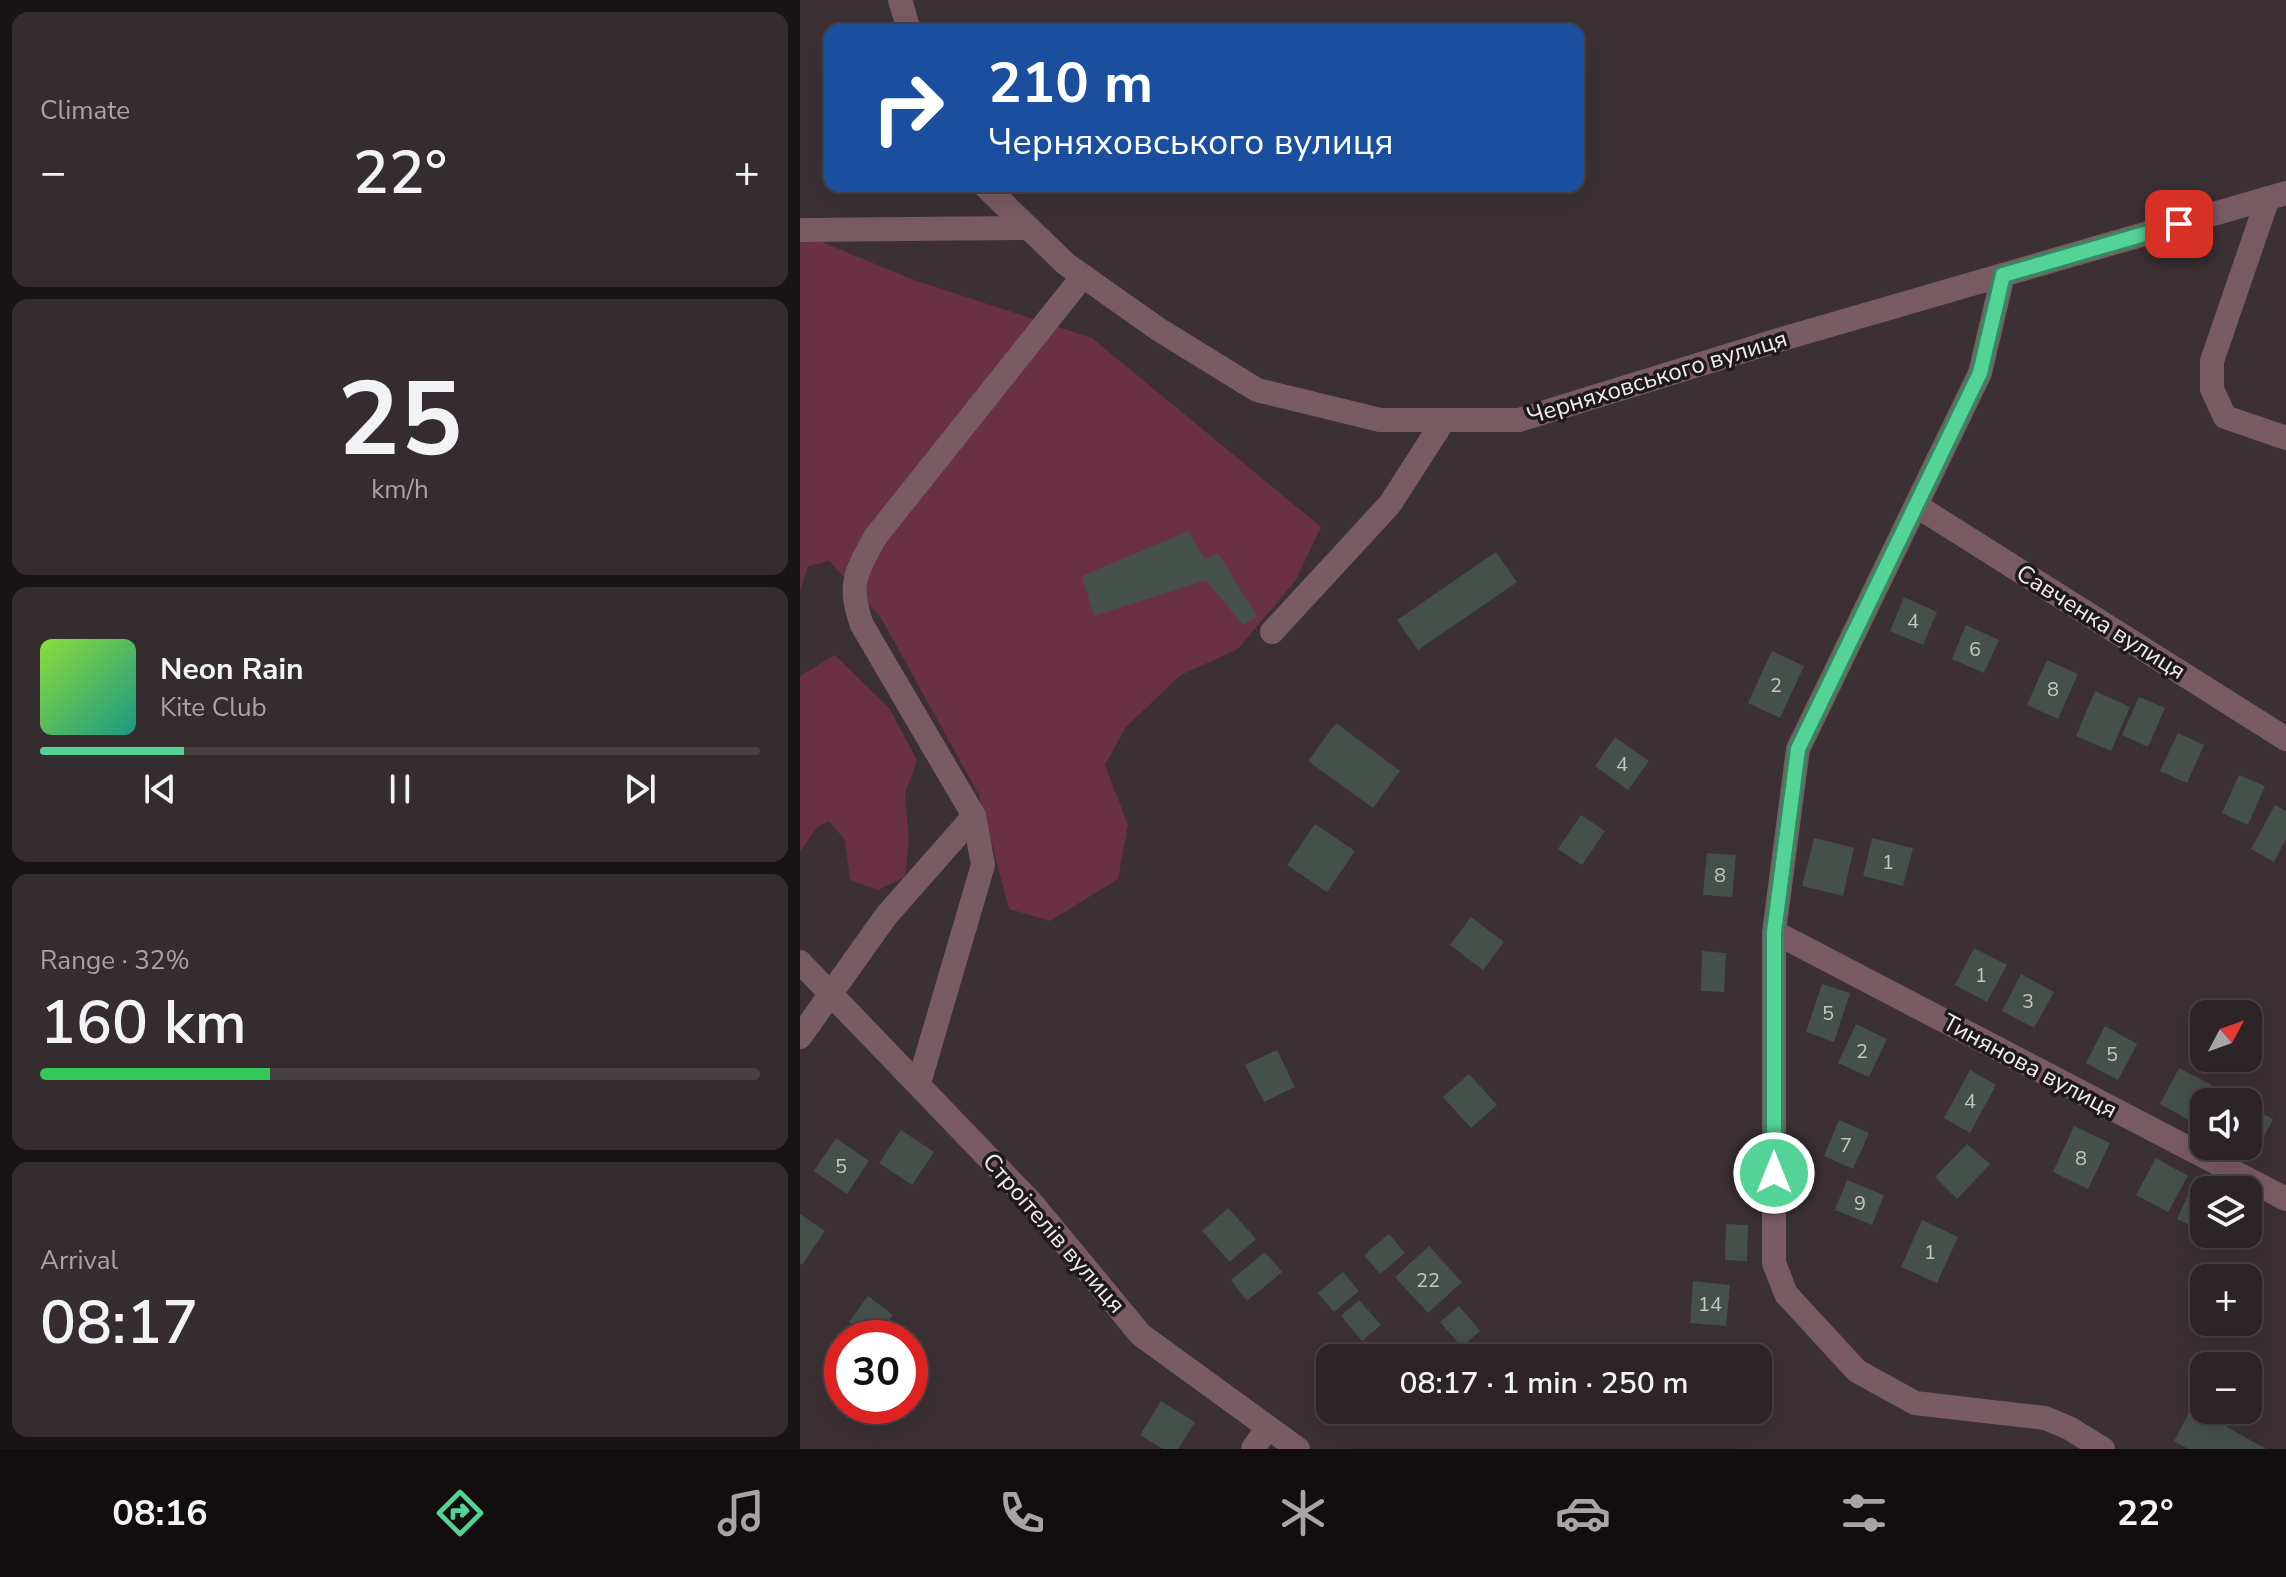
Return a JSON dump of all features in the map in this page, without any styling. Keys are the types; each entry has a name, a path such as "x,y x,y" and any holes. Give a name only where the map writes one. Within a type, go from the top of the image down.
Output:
{"street":[{"path":"900,0 907,24"},
{"name":"Черняховського вулиця","path":"991,192 1083,276 1158,329 1257,390 1380,420 1519,420 2277,195"},
{"path":"2277,195 2212,361 2212,389 2225,417 2286,438"},
{"path":"800,230 1029,228"},
{"path":"2003,275 1980,373 1798,749 1774,932 1774,1263 1786,1294 1857,1371 1915,1403 2045,1418 2069,1428 2103,1449"},
{"path":"919,1083 983,865 974,816 862,625 852,599 856,572 876,536 1083,276"},
{"path":"1272,632 1390,504 1444,420"},
{"name":"Савченка вулиця","path":"1917,506 2286,739"},
{"path":"800,1037 886,916 974,816"},
{"name":"Тинянова вулиця","path":"1774,932 2286,1199"},
{"name":"Строiтелiв вулиця","path":"800,962 1030,1201 1141,1335 1298,1449"},
{"path":"1253,1449 1267,1428"}],"shaded area":[{"path":"800,233 914,280 1092,338 1321,527 1296,580 1238,649 1181,675 1126,727 1105,765 1128,825 1118,879 1050,921 1009,909 979,795 881,618 829,561 808,566 800,591"},
{"path":"835,655 889,708 917,760 905,794 909,841 905,877 878,890 850,880 845,840 829,821 816,828 800,852 800,676"}],"building":[{"path":"1188,531 1205,559 1218,553 1257,616 1243,625 1206,580 1094,616 1082,576"},
{"path":"1496,552 1517,582 1418,650 1397,620"},
{"path":"1904,597 1937,612 1923,645 1890,631"},
{"path":"1966,625 1999,640 1984,673 1952,659"},
{"path":"1772,651 1804,666 1780,718 1748,703"},
{"path":"2047,660 2078,674 2058,719 2027,705"},
{"path":"2095,691 2130,707 2111,751 2076,736"},
{"path":"2139,697 2165,708 2148,747 2122,735"},
{"path":"1336,723 1400,771 1373,808 1308,761"},
{"path":"2178,733 2204,745 2187,783 2160,771"},
{"path":"1615,737 1649,761 1628,790 1595,766"},
{"path":"2239,775 2265,786 2248,825 2222,813"},
{"path":"2275,805 2286,811 2286,839 2274,862 2251,849"},
{"path":"1581,815 1605,831 1582,865 1558,849"},
{"path":"1315,824 1355,851 1327,892 1287,865"},
{"path":"1814,838 1854,848 1843,896 1802,886"},
{"path":"1872,838 1913,848 1903,886 1863,876"},
{"path":"1707,853 1736,855 1732,897 1703,895"},
{"path":"1471,917 1504,942 1483,970 1450,945"},
{"path":"1974,948 2007,965 1987,1002 1955,985"},
{"path":"1702,951 1726,953 1724,992 1701,991"},
{"path":"2021,974 2054,992 2034,1028 2002,1011"},
{"path":"1822,984 1850,993 1834,1042 1806,1032"},
{"path":"1856,1024 1887,1039 1869,1077 1838,1063"},
{"path":"2105,1026 2137,1044 2118,1080 2086,1063"},
{"path":"1277,1050 1295,1087 1264,1102 1245,1065"},
{"path":"2179,1068 2212,1085 2210,1088 2190,1088 2190,1121 2160,1104"},
{"path":"1970,1070 1996,1085 1970,1133 1944,1118"},
{"path":"1469,1074 1497,1105 1471,1128 1443,1097"},
{"path":"2262,1113 2273,1119 2262,1140"},
{"path":"1839,1120 1869,1133 1853,1169 1824,1156"},
{"path":"2074,1126 2110,1143 2088,1189 2053,1172"},
{"path":"901,1130 934,1152 912,1185 879,1163"},
{"path":"836,1138 869,1161 847,1194 814,1171"},
{"path":"1967,1144 1990,1164 1957,1199 1935,1177"},
{"path":"2156,1158 2188,1176 2168,1212 2136,1195"},
{"path":"1847,1180 1884,1195 1872,1225 1835,1210"},
{"path":"2190,1191 2190,1225 2177,1219"},
{"path":"1228,1208 1256,1239 1230,1262 1202,1231"},
{"path":"800,1214 825,1231 802,1265 800,1263"},
{"path":"1922,1220 1958,1237 1937,1283 1901,1267"},
{"path":"1726,1224 1748,1225 1747,1261 1725,1260"},
{"path":"1389,1234 1405,1253 1380,1274 1364,1255"},
{"path":"1429,1246 1462,1282 1428,1313 1395,1277"},
{"path":"1265,1252 1282,1272 1247,1301 1231,1280"},
{"path":"1343,1272 1359,1291 1334,1312 1318,1293"},
{"path":"1693,1281 1730,1285 1726,1326 1690,1323"},
{"path":"868,1296 893,1315 889,1320 850,1320"},
{"path":"1359,1300 1381,1325 1362,1341 1341,1316"},
{"path":"1459,1306 1480,1331 1465,1344 1459,1344 1440,1322"},
{"path":"1161,1401 1195,1422 1178,1449 1163,1449 1140,1435"},
{"path":"2190,1411 2190,1424 2222,1424 2266,1449 2188,1449 2174,1441"}],"route":[{"path":"1774,1173 1774,932 1798,749 1980,373 2003,275 2179,224"}]}
